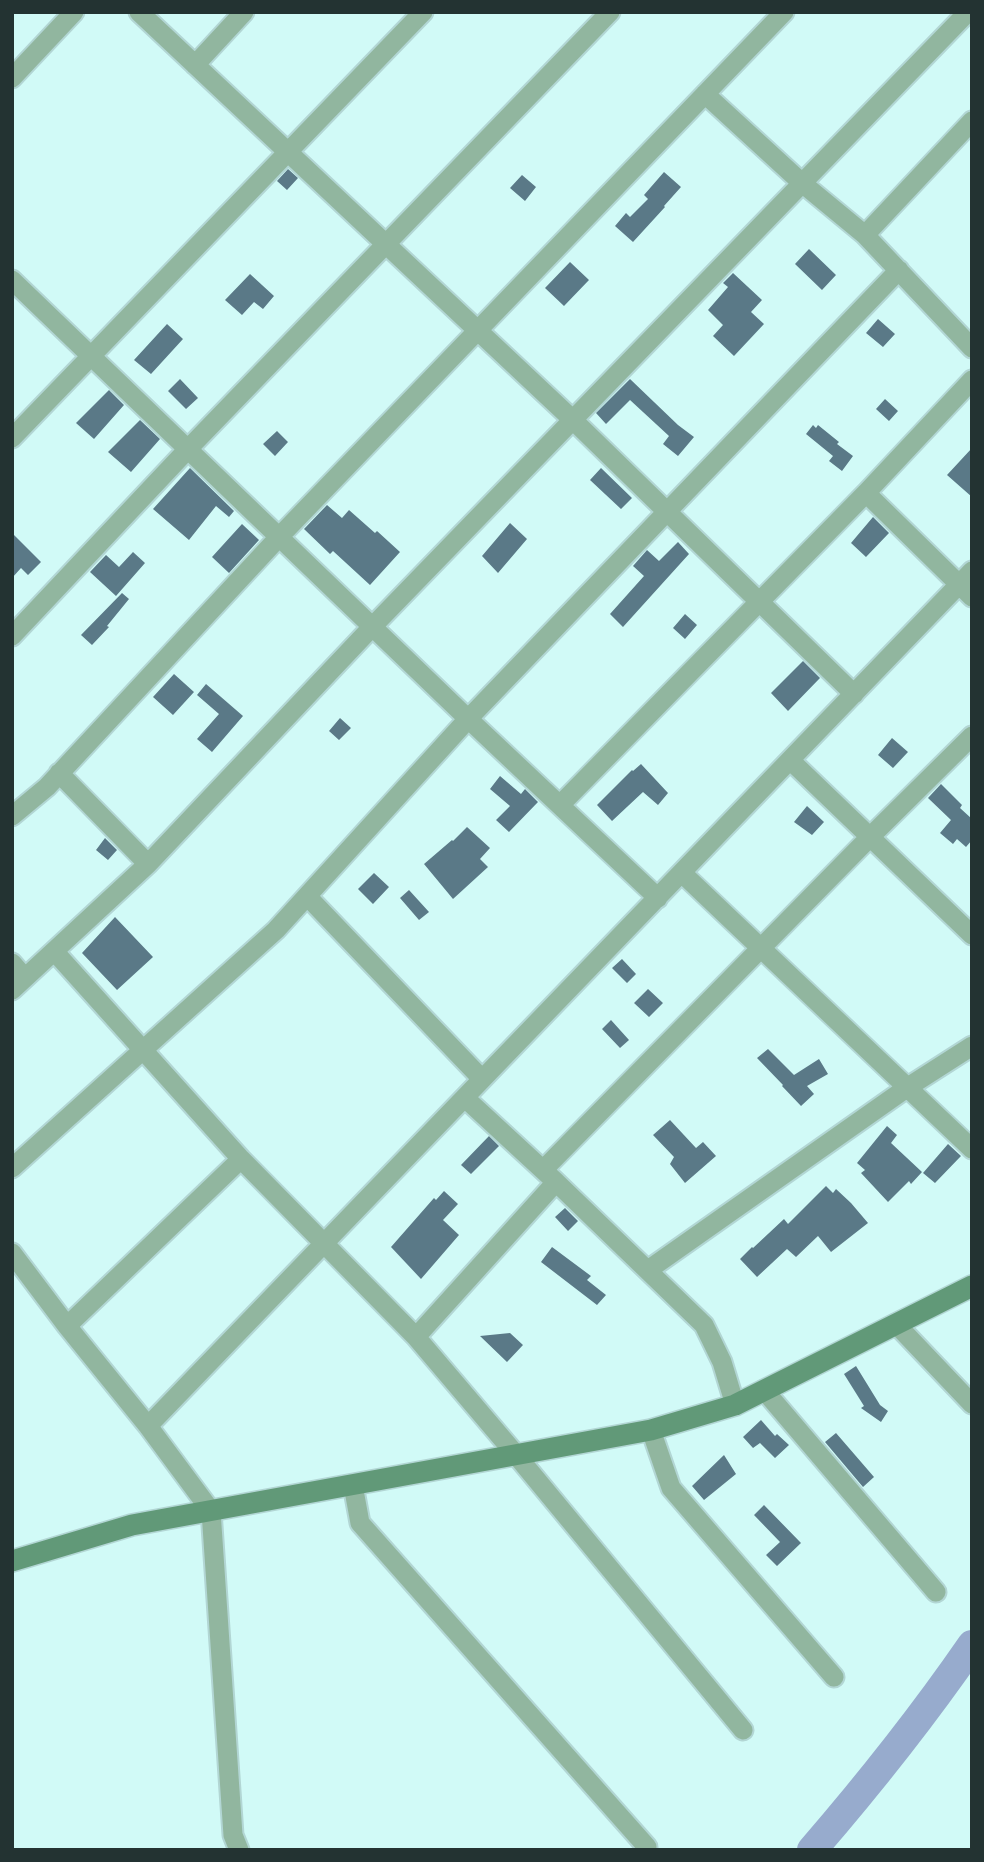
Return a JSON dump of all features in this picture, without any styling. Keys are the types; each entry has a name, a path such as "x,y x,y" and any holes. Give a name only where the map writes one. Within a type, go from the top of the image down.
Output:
{"street":[{"path":"12,78 74,12"},
{"path":"139,12 573,420 853,694"},
{"path":"195,65 244,12"},
{"path":"12,438 423,12"},
{"path":"12,636 188,449 610,12"},
{"path":"13,813 47,787 279,537 784,12"},
{"path":"17,977 54,951 148,864 372,627 968,12"},
{"path":"705,94 802,183 865,235 972,348"},
{"path":"865,235 972,121"},
{"path":"12,1168 276,930 468,719 899,270"},
{"path":"12,280 658,898"},
{"path":"560,805 866,493 972,380"},
{"path":"148,1426 853,694 968,584 866,493"},
{"path":"416,1337 550,1176 761,949 972,736"},
{"path":"790,760 969,926"},
{"path":"60,773 148,864"},
{"path":"682,873 972,1149"},
{"path":"306,897 482,1079"},
{"path":"54,951 241,1159 416,1337 517,1455 743,1730"},
{"path":"648,1269 908,1087 972,1046"},
{"path":"465,1098 704,1325 722,1362 735,1405"},
{"path":"67,1326 241,1159"},
{"path":"12,1253 211,1511 233,1835 239,1850"},
{"path":"12,1561 132,1525 651,1430 735,1405 972,1286"},
{"path":"895,1324 972,1404"},
{"path":"764,1390 936,1592"},
{"path":"651,1430 671,1488 834,1677"},
{"path":"353,1485 359,1523 647,1847"}],"building":[{"path":"288,169 298,178 287,190 277,181"},
{"path":"664,172 681,187 633,242 615,226 626,213 630,217 648,199 644,195"},
{"path":"522,175 536,187 525,201 510,188"},
{"path":"809,249 836,275 822,290 795,264"},
{"path":"570,262 589,280 564,306 545,288"},
{"path":"733,273 762,300 751,312 764,324 734,356 713,336 723,325 708,310 728,287 723,283"},
{"path":"250,274 274,296 263,309 254,302 242,315 225,300"},
{"path":"878,319 895,334 883,347 866,333"},
{"path":"167,324 183,339 151,374 134,360"},
{"path":"180,379 198,398 186,409 168,391"},
{"path":"630,379 694,437 678,456 663,444 669,436 630,400 606,424 596,413"},
{"path":"109,390 124,405 94,439 76,423"},
{"path":"885,399 898,411 889,421 876,409"},
{"path":"140,420 160,439 131,472 108,452"},
{"path":"813,425 816,428 818,425 853,456 842,471 829,461 833,456 806,434"},
{"path":"277,431 288,442 275,456 263,444"},
{"path":"972,448 972,497 947,475"},
{"path":"190,468 234,511 229,517 216,506 189,540 153,509"},
{"path":"601,468 632,498 621,509 590,480"},
{"path":"327,505 342,518 349,510 400,552 370,585 333,551 330,554 304,529"},
{"path":"873,517 889,533 866,557 851,543"},
{"path":"510,523 527,539 498,573 482,556"},
{"path":"242,524 259,540 229,573 212,557"},
{"path":"12,533 41,562 28,575 21,568 12,578"},
{"path":"678,542 689,554 623,627 610,614 644,576 633,566 647,550 659,561"},
{"path":"133,552 145,563 116,596 90,572 106,555 119,567"},
{"path":"122,593 129,599 92,645 81,635"},
{"path":"685,614 697,625 685,639 673,628"},
{"path":"803,661 820,678 788,711 771,693"},
{"path":"174,674 194,692 173,715 153,697"},
{"path":"206,684 243,716 212,752 197,739 219,714 197,695"},
{"path":"340,718 351,728 339,740 329,731"},
{"path":"892,738 908,752 893,768 878,755"},
{"path":"641,764 668,793 658,805 643,792 612,821 597,805"},
{"path":"500,776 521,794 525,789 538,802 509,832 496,820 510,806 490,789"},
{"path":"941,784 972,819 972,840 966,847 957,839 953,844 940,833 951,820 928,798"},
{"path":"807,806 824,822 812,835 794,822"},
{"path":"467,827 490,848 480,859 488,867 453,899 424,864"},
{"path":"105,838 117,850 108,860 96,850"},
{"path":"374,873 389,887 373,904 358,889"},
{"path":"409,890 429,912 419,920 400,898"},
{"path":"115,917 153,957 117,990 82,953"},
{"path":"622,959 636,974 627,983 612,968"},
{"path":"648,989 663,1003 649,1017 634,1003"},
{"path":"611,1020 629,1040 620,1048 602,1029"},
{"path":"768,1049 794,1075 819,1059 828,1074 807,1086 814,1094 801,1106 757,1058"},
{"path":"670,1120 696,1148 703,1142 716,1156 685,1183 670,1164 674,1157 653,1135"},
{"path":"887,1126 897,1135 891,1143 922,1172 888,1202 861,1173 865,1170 857,1163"},
{"path":"489,1136 499,1146 471,1174 461,1165"},
{"path":"948,1144 961,1156 935,1183 923,1173"},
{"path":"826,1186 833,1193 836,1189 868,1223 831,1252 818,1236 796,1257 787,1249 757,1277 740,1259 784,1219 788,1224"},
{"path":"444,1191 458,1204 443,1220 459,1235 421,1279 391,1247 434,1198 436,1200"},
{"path":"565,1208 578,1221 568,1231 555,1217"},
{"path":"552,1247 591,1276 587,1280 606,1295 597,1305 541,1262"},
{"path":"510,1333 523,1345 507,1362 480,1336"},
{"path":"856,1366 880,1405 888,1411 881,1422 861,1408 864,1406 844,1374"},
{"path":"761,1420 775,1436 777,1434 789,1445 775,1458 760,1443 753,1448 743,1437"},
{"path":"836,1433 874,1477 863,1487 825,1442"},
{"path":"724,1455 736,1474 704,1500 692,1486"},
{"path":"764,1505 801,1543 777,1566 766,1555 780,1542 754,1515"}],"waterway":[{"path":"812,1850 895,1749 972,1645"}]}
